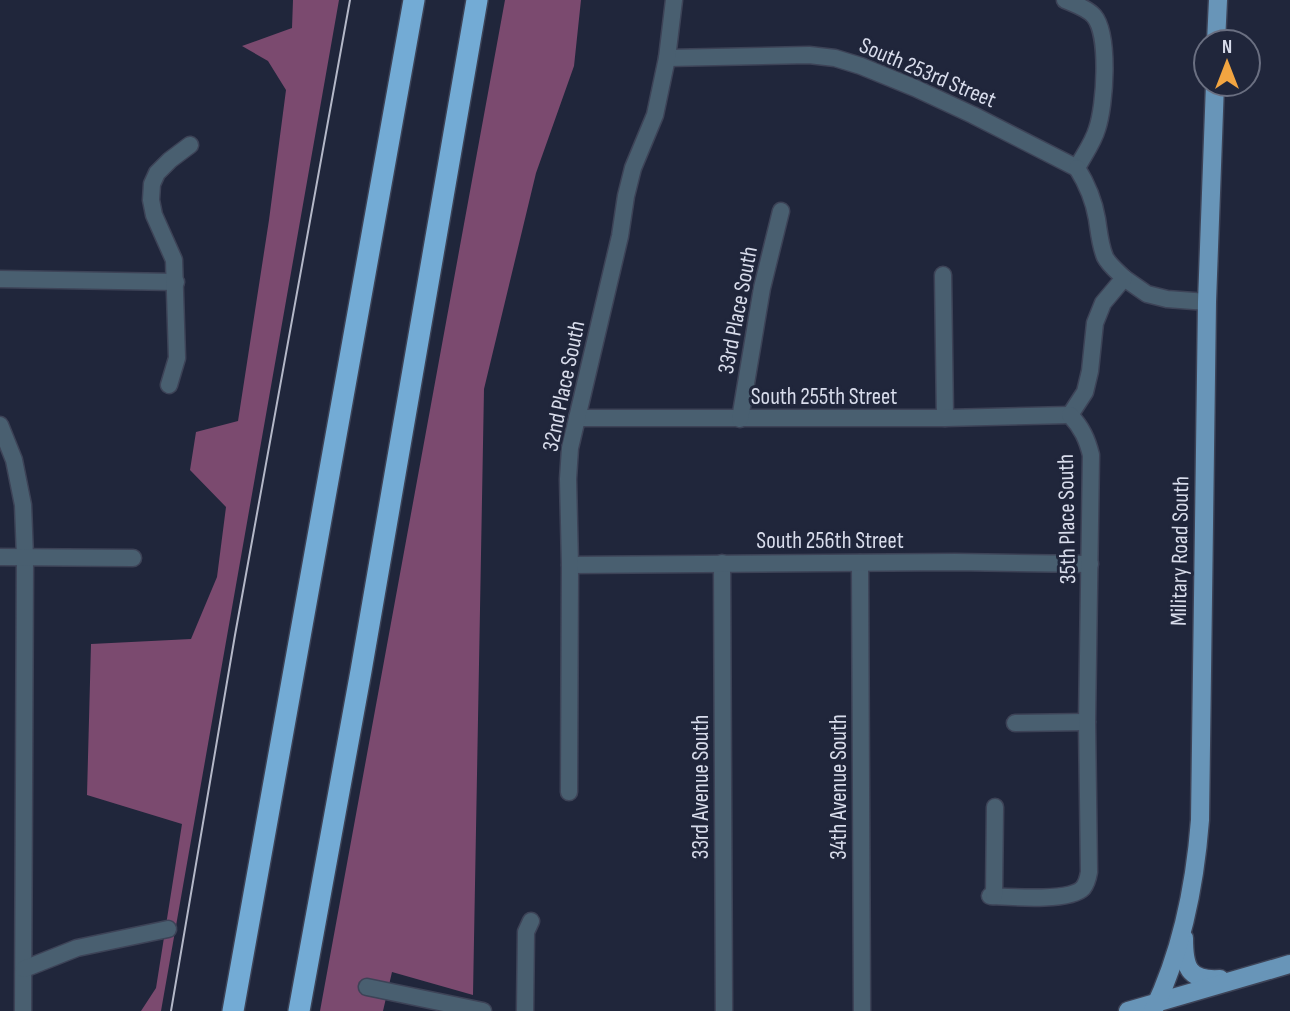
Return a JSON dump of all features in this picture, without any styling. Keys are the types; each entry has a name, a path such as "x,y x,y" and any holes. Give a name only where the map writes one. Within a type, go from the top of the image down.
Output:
{"highway":[{"path":"233,1011 414,0"},
{"path":"299,1011 361,671 477,0"}],"main road":[{"path":"1217,28 1218,0"},
{"name":"Military Road South","path":"1155,1007 1185,921 1195,871 1200,820 1207,302 1214,98"},
{"path":"1185,921 1185,961 1191,972 1204,979 1241,978"},
{"path":"1128,1011 1155,1007 1290,964"}],"street":[{"name":"32nd Place South","path":"569,792 570,448 620,236 633,168 655,115 667,58 674,0"},
{"path":"1065,0 1090,12 1096,18 1102,39 1104,91 1097,131 1077,168 1091,197 1106,259 1124,278 1147,294 1167,299 1207,302"},
{"name":"South 253rd Street","path":"667,58 771,55 835,58 927,93 1077,168"},
{"path":"169,385 177,358 176,282 174,260 154,215 152,184 157,173 190,145"},
{"name":"33rd Place South","path":"740,419 762,288 781,211"},
{"path":"943,275 945,418"},
{"path":"1070,415 1085,391 1090,371 1094,323 1103,303 1124,278"},
{"path":"0,279 176,282"},
{"name":"South 255th Street","path":"577,418 945,418 1070,415"},
{"name":"35th Place South","path":"995,807 992,896 1056,897 1082,890 1089,872 1087,722 1091,455 1081,427 1070,415"},
{"path":"0,425 13,460 23,505 23,1011"},
{"path":"0,557 133,558"},
{"name":"South 256th Street","path":"570,565 955,562 1090,564"},
{"name":"33rd Avenue South","path":"722,563 724,1011"},
{"name":"34th Avenue South","path":"860,563 862,1011"},
{"path":"1015,723 1087,722"},
{"path":"525,1011 526,932 531,921"},
{"path":"24,969 77,948 167,929"},
{"path":"367,988 483,1011"}],"shaded area":[{"path":"293,0 339,0 161,1011 141,1011 156,988 182,824 87,795 91,644 191,639 217,577 226,507 190,470 196,432 238,421 286,90 268,61 242,46 292,28"},
{"path":"505,0 581,0 574,66 536,173 484,389 473,995 392,972 383,1011 320,1011"}],"tram line":[{"path":"171,1011 235,635 350,0"}]}
